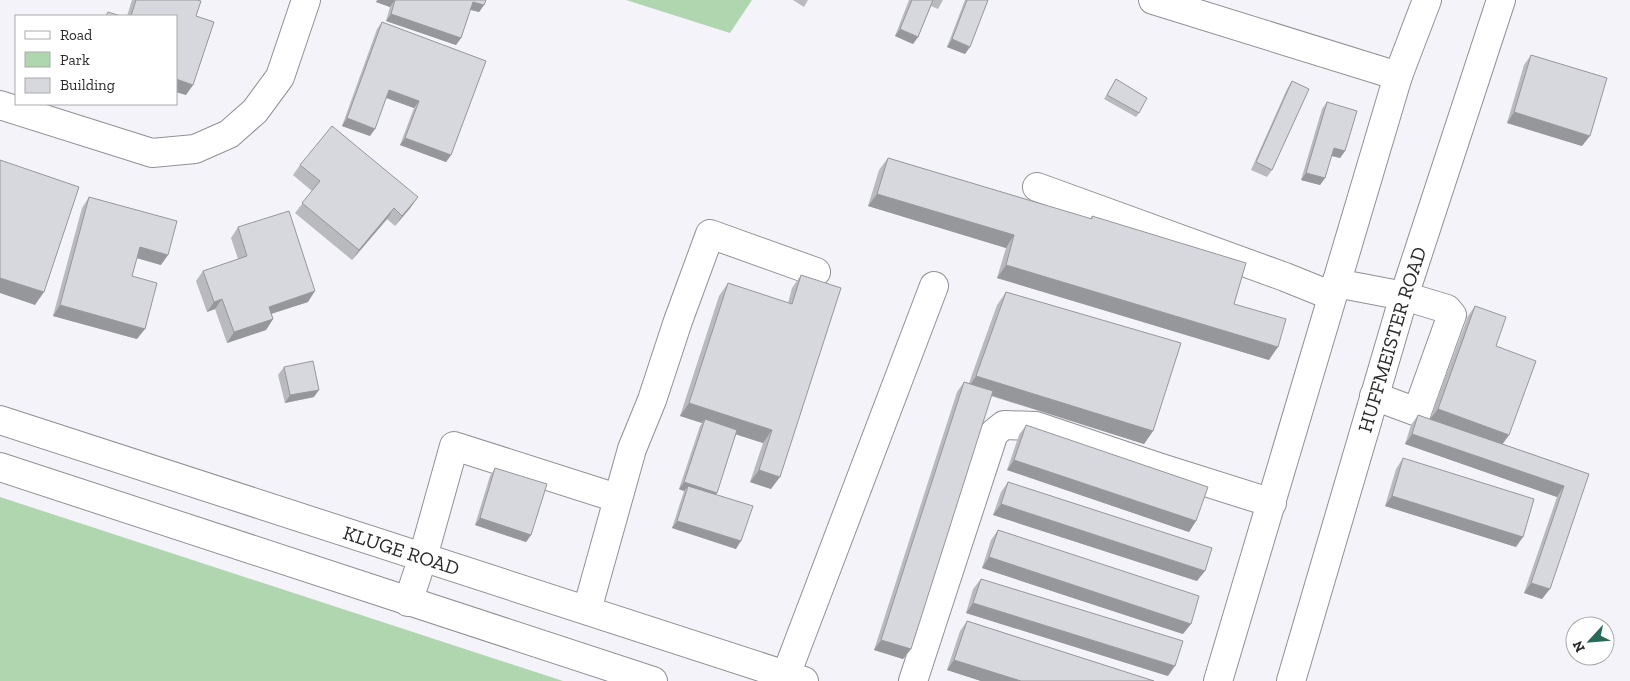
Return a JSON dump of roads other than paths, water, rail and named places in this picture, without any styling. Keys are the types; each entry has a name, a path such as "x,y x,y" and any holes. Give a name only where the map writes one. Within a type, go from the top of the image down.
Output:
{"main road":[{"path":"0,106 152,153 195,149 229,134 255,111 280,77 306,0"},
{"path":"1153,0 1398,76"},
{"path":"1218,681 1398,76 1426,0"},
{"name":"HUFFMEISTER ROAD","path":"1291,681 1404,296 1501,0"},
{"path":"1037,187 1285,277 1334,290 1404,296 1447,309 1452,314 1417,412 1374,396"},
{"path":"587,610 632,449 652,400 678,321 710,234 816,272"},
{"path":"795,678 934,286"},
{"name":"KLUGE ROAD","path":"0,420 795,678"},
{"path":"914,681 994,433 1004,425 1036,426 1272,503"},
{"path":"408,602 423,557 454,446 617,498"},
{"path":"0,467 653,681"}]}
